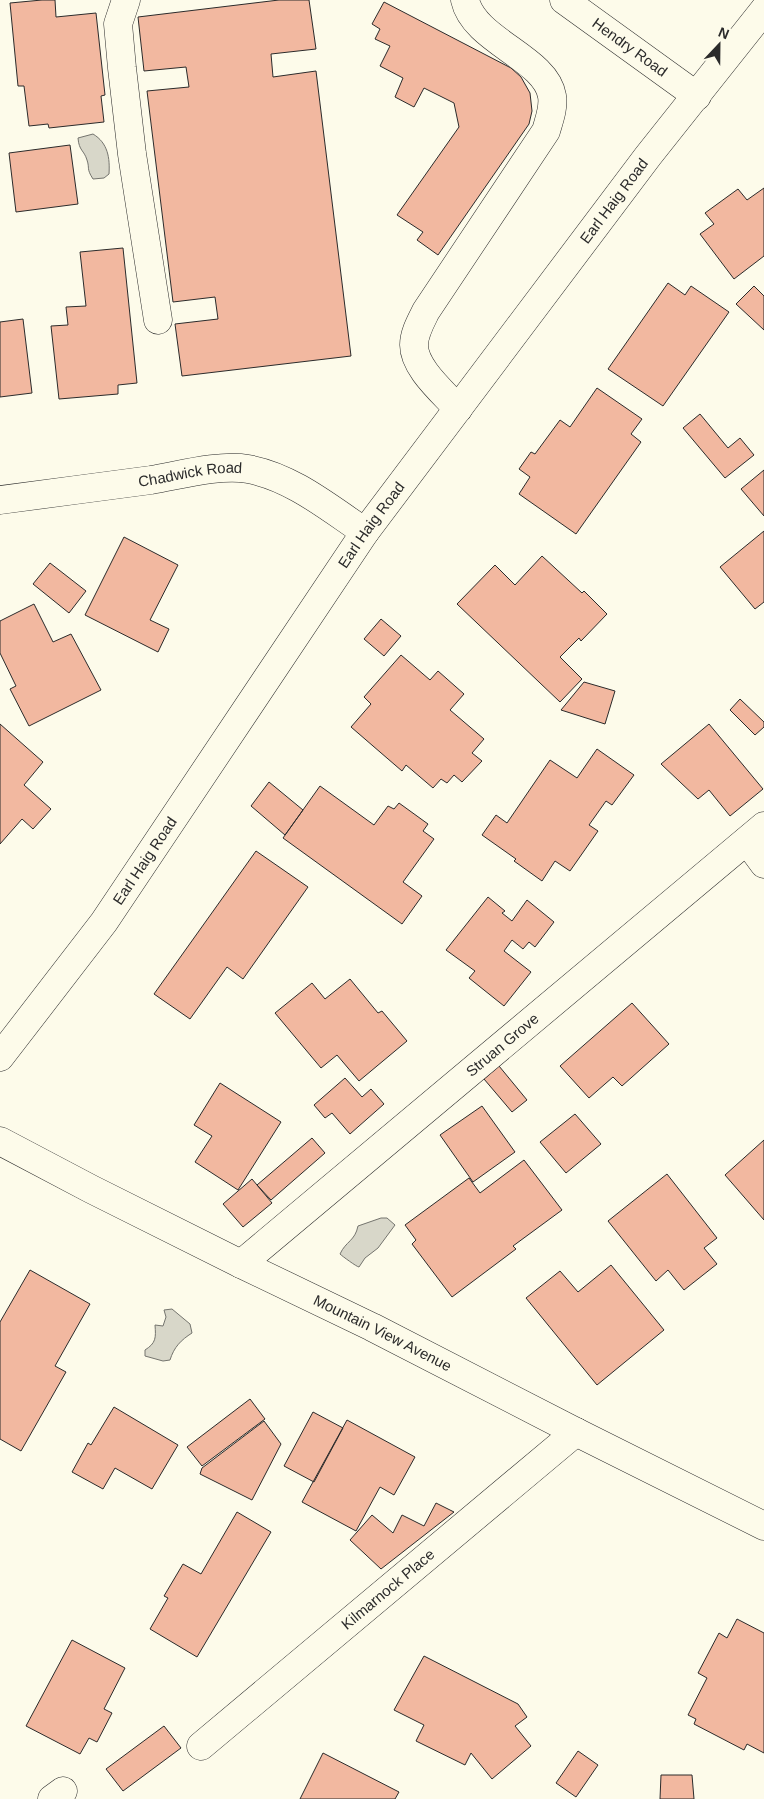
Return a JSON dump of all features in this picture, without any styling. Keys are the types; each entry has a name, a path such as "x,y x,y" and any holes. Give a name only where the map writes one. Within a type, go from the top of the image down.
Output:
{"street":[{"path":"126,0 118,24 122,68 132,154 158,320"},
{"path":"458,409 419,365 414,345 418,327 426,311 546,131 552,111 552,96 547,84 538,72 498,41 476,20 465,0"},
{"name":"Hendry Road","path":"564,0 697,96"},
{"name":"Earl Haig Road","path":"0,1057 104,922 365,532 648,156 764,10"},
{"name":"Chadwick Road","path":"0,500 225,468 248,469 275,477 292,486 314,498 365,532"},
{"path":"755,833 764,864"},
{"name":"Struan Grove","path":"241,1264 755,833"},
{"name":"Mountain View Avenue","path":"0,1140 100,1194 372,1327 764,1526"},
{"name":"Kilmarnock Place","path":"201,1746 576,1432"}],"shaded area":[{"path":"93,134 102,142 107,151 109,174 104,178 93,179 86,157 80,148 78,138"},
{"path":"381,1218 387,1218 395,1225 378,1248 365,1258 359,1267 340,1254 355,1235 358,1226"},
{"path":"172,1309 190,1324 192,1333 178,1344 170,1360 163,1361 145,1356 145,1350 154,1340 155,1325 163,1326 166,1317 164,1310"}],"building":[{"path":"55,0 56,17 96,13 105,95 101,96 104,122 49,128 48,124 29,126 24,86 18,86 10,3"},
{"path":"279,0 309,0 316,49 271,54 273,77 316,71 351,356 182,376 175,324 218,319 215,297 173,302 147,91 189,87 186,67 144,71 138,17"},
{"path":"384,2 511,68 521,77 530,93 532,111 529,124 438,255 417,240 423,232 397,215 459,127 454,103 424,88 414,107 395,97 403,78 380,66 390,46 375,39 380,29 372,24"},
{"path":"70,145 78,204 16,212 9,153"},
{"path":"764,188 764,256 734,279 700,234 714,224 705,213 738,189 747,200"},
{"path":"123,248 137,383 118,385 118,394 59,399 51,326 68,325 66,307 86,306 80,252"},
{"path":"668,283 685,295 691,286 729,312 663,406 608,369"},
{"path":"754,286 764,296 764,330 736,304"},
{"path":"23,319 32,393 0,397 0,322"},
{"path":"597,388 642,419 631,434 641,442 576,534 519,494 530,477 519,469 531,452 535,454 560,420 570,427"},
{"path":"700,414 728,448 740,438 754,455 725,478 683,428"},
{"path":"764,470 764,516 741,489"},
{"path":"764,531 764,602 755,609 720,567"},
{"path":"124,537 178,565 150,620 169,629 158,652 85,615"},
{"path":"542,556 582,593 584,591 607,614 581,641 579,638 560,657 582,679 560,702 457,604 495,565 515,585"},
{"path":"50,563 86,591 69,613 33,584"},
{"path":"34,604 53,642 71,634 101,690 29,726 10,689 16,686 0,653 0,621"},
{"path":"381,619 401,636 384,656 364,639"},
{"path":"401,655 430,680 438,671 464,694 450,710 484,739 472,753 482,761 462,782 454,775 447,783 441,779 433,788 406,765 402,771 351,727 371,704 364,697"},
{"path":"584,682 615,691 605,724 561,710"},
{"path":"740,699 764,722 764,727 755,735 730,710"},
{"path":"0,724 43,762 24,785 51,809 33,829 22,819 0,844"},
{"path":"709,724 763,789 730,816 709,790 698,799 661,764"},
{"path":"597,749 634,775 612,805 606,801 589,825 598,831 570,871 555,861 542,881 514,861 516,859 482,835 496,815 507,823 550,760 577,778"},
{"path":"269,782 303,810 285,835 251,806"},
{"path":"320,786 374,825 388,806 394,809 399,803 428,824 423,831 434,839 403,882 422,896 402,924 283,838"},
{"path":"256,851 308,887 243,979 227,967 190,1019 154,994"},
{"path":"488,897 505,911 502,913 512,921 527,900 554,922 535,947 529,942 523,949 512,940 504,951 531,972 504,1006 469,978 475,971 446,950"},
{"path":"350,979 378,1013 382,1011 407,1041 359,1081 337,1055 321,1068 275,1013 312,983 325,999"},
{"path":"632,1003 669,1044 622,1086 613,1077 589,1098 560,1066"},
{"path":"499,1066 527,1100 512,1112 484,1079"},
{"path":"345,1078 362,1097 371,1089 384,1104 350,1134 332,1113 325,1118 314,1105"},
{"path":"220,1083 281,1122 238,1190 195,1162 212,1136 194,1125"},
{"path":"482,1106 515,1152 473,1182 440,1135"},
{"path":"575,1114 601,1144 566,1173 540,1142"},
{"path":"312,1138 325,1153 271,1200 257,1185"},
{"path":"764,1140 764,1220 725,1175"},
{"path":"524,1160 562,1210 513,1246 516,1249 452,1297 412,1244 416,1240 405,1225 469,1178 480,1193"},
{"path":"667,1174 717,1238 704,1248 717,1264 684,1290 668,1270 656,1281 608,1221"},
{"path":"252,1179 272,1203 243,1227 223,1204"},
{"path":"611,1265 664,1330 597,1385 526,1298 560,1271 578,1292"},
{"path":"30,1270 90,1304 55,1366 66,1372 21,1451 0,1439 0,1322"},
{"path":"250,1399 265,1419 202,1466 187,1447"},
{"path":"114,1407 178,1445 152,1489 115,1468 103,1489 72,1472 88,1443 91,1445"},
{"path":"313,1412 343,1428 314,1482 284,1466"},
{"path":"347,1420 415,1457 394,1495 380,1487 356,1531 302,1502"},
{"path":"264,1421 281,1444 252,1500 200,1474 202,1468"},
{"path":"436,1503 454,1512 381,1569 350,1540 372,1515 393,1533 402,1515 424,1526"},
{"path":"237,1512 271,1532 197,1657 150,1629 168,1598 164,1596 183,1564 201,1574"},
{"path":"737,1619 764,1633 764,1753 747,1744 744,1750 694,1724 696,1719 688,1715 707,1678 698,1673 719,1633 727,1638"},
{"path":"72,1640 125,1668 104,1709 112,1713 97,1742 89,1738 80,1754 26,1726"},
{"path":"424,1656 518,1704 527,1717 515,1726 531,1746 492,1779 471,1753 465,1765 416,1741 424,1725 394,1710"},
{"path":"164,1726 181,1748 123,1791 106,1769"},
{"path":"578,1751 598,1765 576,1797 556,1783"},
{"path":"323,1753 399,1792 395,1799 300,1799"},
{"path":"661,1775 692,1775 694,1799 660,1799"}]}
